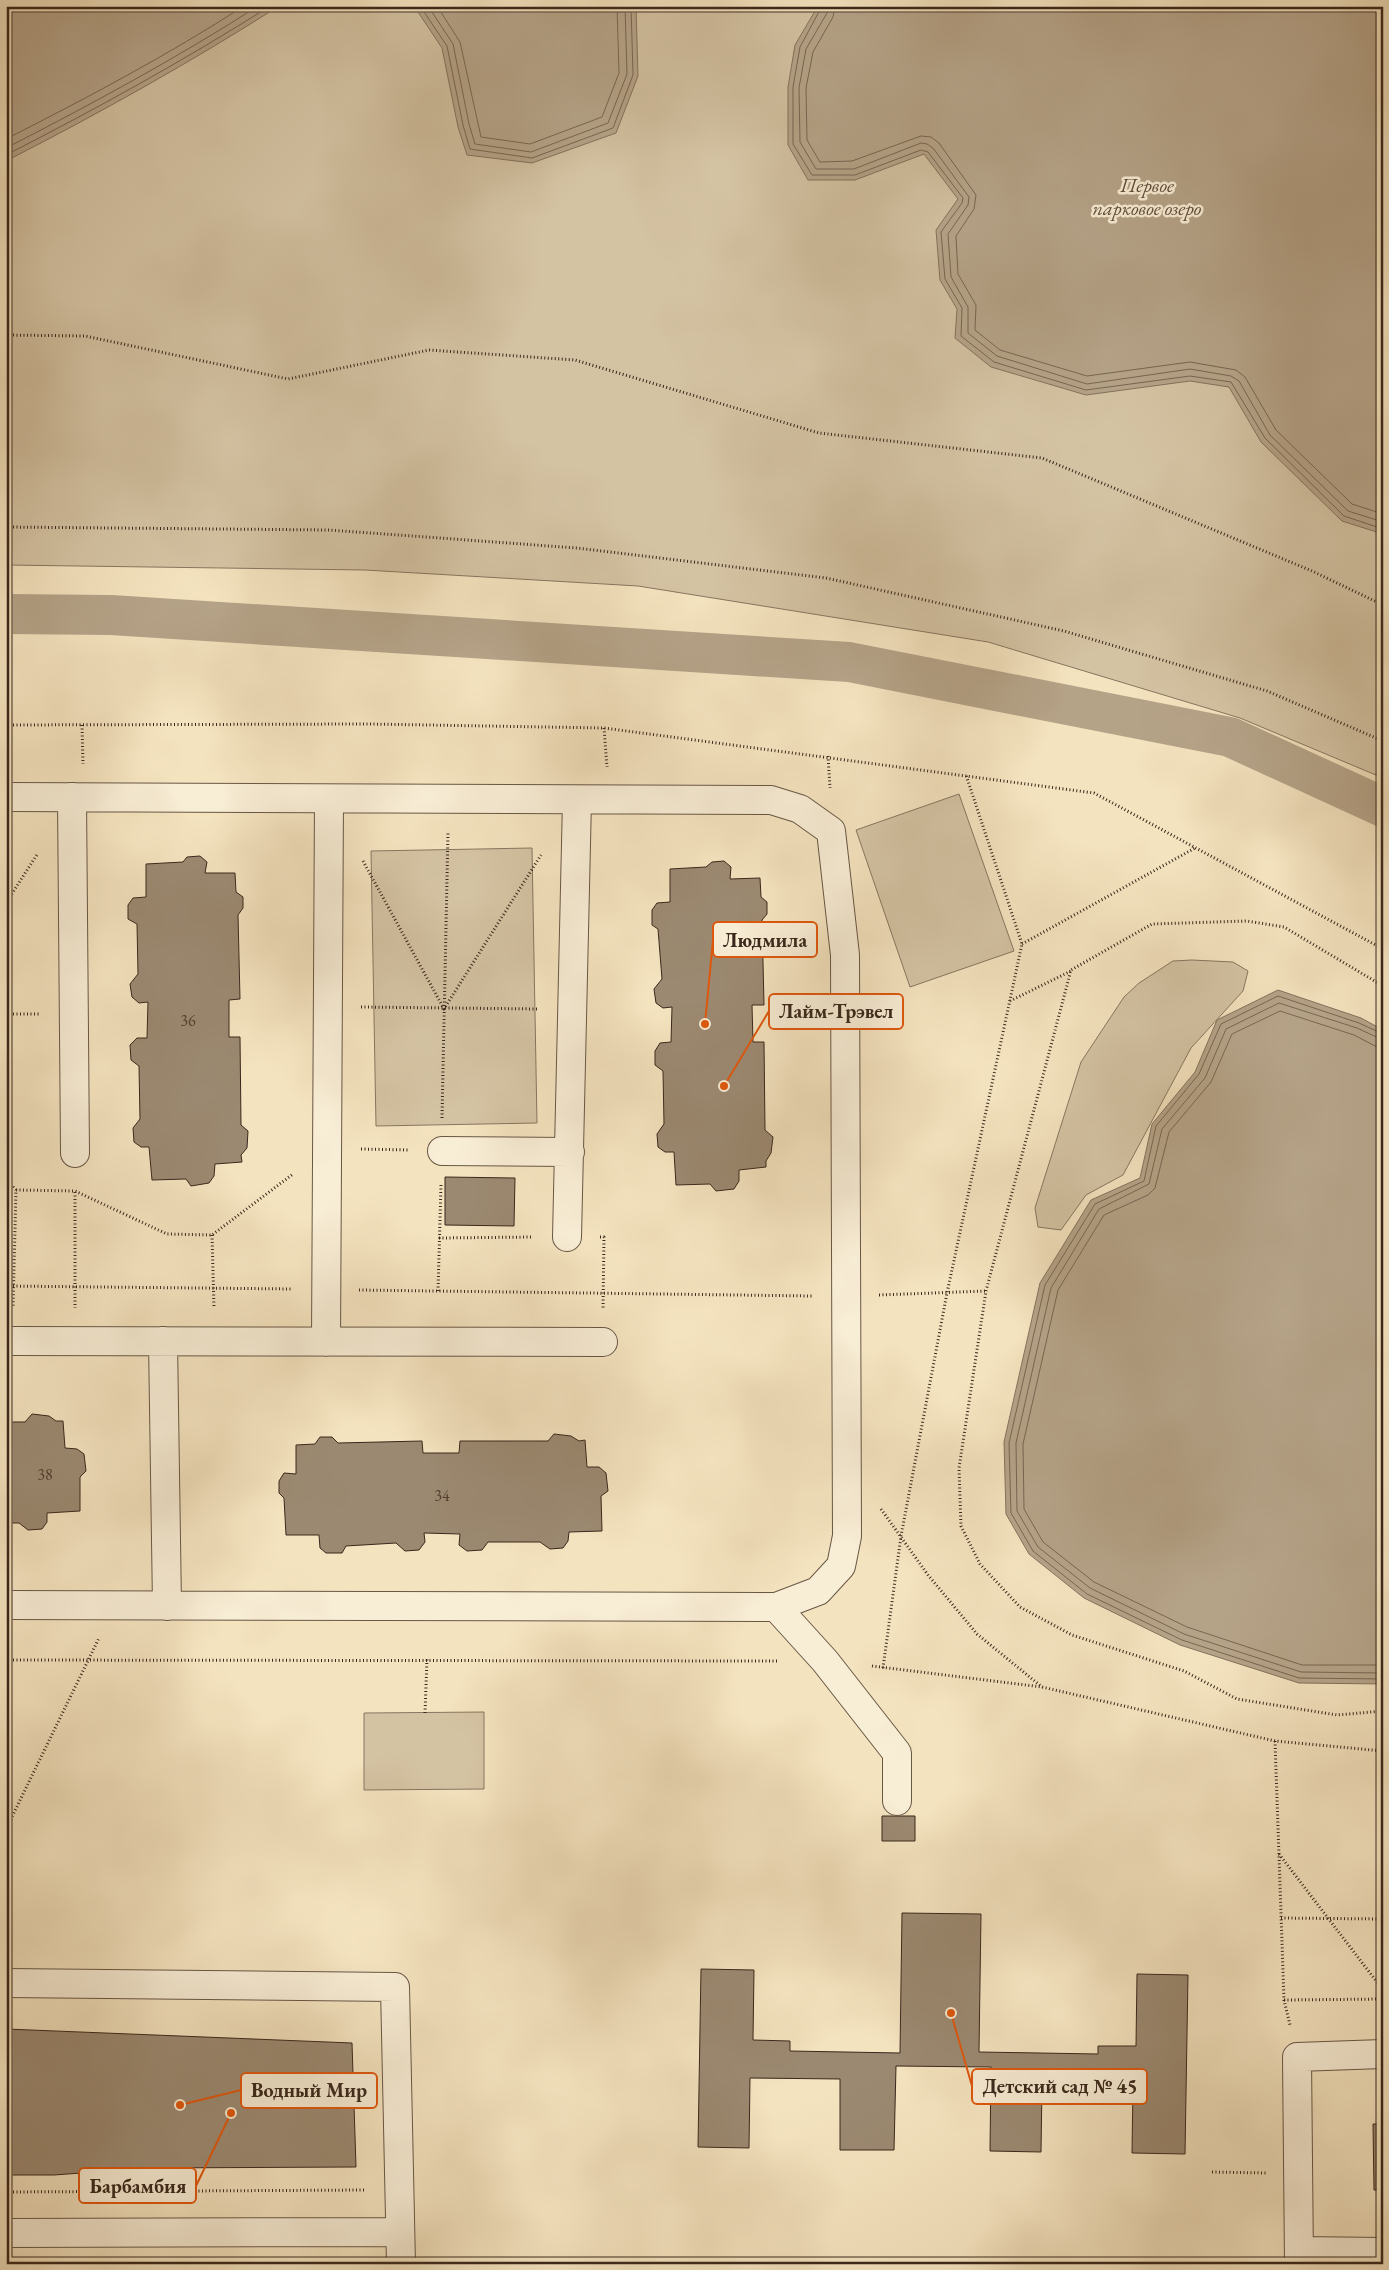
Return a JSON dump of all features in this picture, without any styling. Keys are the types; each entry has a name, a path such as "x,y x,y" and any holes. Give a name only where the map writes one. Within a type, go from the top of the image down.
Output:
{"lane":[{"path":"6,797 772,800 800,809 831,831 845,955 847,1536 841,1566 818,1591 776,1607 6,1605"},
{"path":"72,798 75,1153"},
{"path":"326,1342 329,799"},
{"path":"567,1236 577,800"},
{"path":"442,1152 570,1152"},
{"path":"9,1341 603,1342"},
{"path":"163,1341 167,1606"},
{"path":"776,1607 825,1661 897,1753 896,1800"},
{"path":"6,1983 395,1987 401,2264"},
{"path":"1383,2054 1297,2057 1299,2258 1383,2252"},
{"path":"6,2233 400,2232"}],"path":[{"path":"6,335 85,336 288,379 429,350 575,360 819,433 1042,458 1312,571 1383,605"},
{"path":"6,527 329,530 577,548 826,578 1064,631 1249,685 1383,741"},
{"path":"882,1668 901,1536 947,1293 1022,944 966,776"},
{"path":"438,1291 448,799"},
{"path":"1022,944 1195,848"},
{"path":"444,1009 545,850"},
{"path":"363,860 444,1009"},
{"path":"1010,1001 1071,970 1152,924 1247,921 1284,927 1383,986"},
{"path":"1071,970 986,1291 959,1468 961,1526 980,1564 1020,1607 1072,1635 1184,1671 1237,1699 1337,1715 1383,1711"},
{"path":"328,1007 572,1009"},
{"path":"16,1190 74,1191 167,1234 212,1234 327,1148 442,1152"},
{"path":"75,1153 76,1341"},
{"path":"6,1179 16,1190 14,1286 9,1341"},
{"path":"212,1234 214,1341"},
{"path":"6,1286 846,1296 986,1291"},
{"path":"846,1464 901,1536 928,1576 976,1634 1042,1687"},
{"path":"6,1829 115,1606"},
{"path":"425,1713 427,1659"},
{"path":"6,1660 427,1659 825,1661 1042,1687 1275,1741 1383,1751"},
{"path":"1275,1741 1284,2000 1297,2057"},
{"path":"1279,1854 1383,1990"},
{"path":"1282,1918 1383,1919"},
{"path":"1284,2000 1383,1999"},
{"path":"1212,2172 1298,2173"},
{"path":"6,2192 399,2190"}],"shaded area":[{"path":"6,6 1383,6 1383,778 1240,718 988,642 638,586 365,570 6,565"},
{"path":"959,794 1014,951 910,987 856,830"},
{"path":"6,847 10,847 6,1128"},
{"path":"532,848 537,1123 376,1126 371,851"},
{"path":"1173,961 1233,962 1248,971 1243,991 1191,1048 1123,1175 1086,1195 1061,1230 1038,1227 1035,1208 1081,1062 1124,997 1139,983"},
{"path":"484,1712 484,1789 364,1790 364,1713"}],"water":[{"path":"6,6 279,6 145,87 6,161"},
{"path":"414,6 636,6 638,76 616,133 532,163 467,155 458,127 442,48"},
{"name":"Первое парковое озеро","path":"818,6 1383,6 1383,534 1342,521 1261,442 1229,387 1190,381 1086,395 991,367 955,338 957,309 940,280 936,230 958,199 924,154 855,180 808,180 788,145 788,87 795,45"},
{"path":"1278,990 1361,1018 1383,1030 1383,1684 1299,1683 1180,1645 1084,1598 1029,1554 1006,1514 1004,1442 1040,1283 1091,1200 1140,1178 1152,1124 1195,1072 1217,1020"}],"building":[{"path":"200,856 207,862 205,873 235,873 236,892 243,897 243,908 238,915 240,999 229,1000 229,1037 240,1037 241,1125 248,1131 247,1148 241,1155 242,1162 215,1164 214,1176 209,1183 191,1186 186,1179 152,1180 149,1147 141,1147 134,1142 133,1128 140,1119 139,1066 131,1060 130,1045 137,1038 147,1038 148,1002 139,1003 132,997 130,984 138,974 137,924 128,919 128,905 133,898 146,897 146,864 183,862 187,857"},
{"path":"724,861 731,867 730,879 760,878 761,897 767,902 767,914 762,920 764,1005 752,1005 753,1042 764,1042 765,1130 773,1137 771,1153 766,1161 766,1167 739,1170 739,1181 734,1189 716,1191 710,1184 676,1185 674,1152 665,1152 658,1147 657,1134 664,1124 663,1071 655,1065 655,1051 660,1043 671,1042 672,1007 663,1008 656,1003 654,989 662,979 658,929 652,925 652,910 657,903 670,902 670,869 706,867 712,862"},
{"path":"445,1177 515,1178 514,1226 445,1225"},
{"path":"32,1414 49,1416 56,1421 63,1421 65,1448 77,1449 84,1454 86,1471 80,1477 80,1511 47,1513 47,1522 42,1529 28,1530 19,1523 6,1523 6,1422 25,1422"},
{"path":"554,1434 571,1436 579,1441 585,1440 587,1467 599,1467 606,1473 608,1491 601,1496 602,1531 569,1532 568,1541 563,1548 550,1549 540,1542 488,1542 482,1550 467,1551 459,1545 460,1534 424,1533 425,1542 419,1550 405,1551 396,1543 346,1546 342,1553 326,1553 320,1548 319,1535 286,1535 284,1498 279,1493 279,1481 284,1473 296,1474 296,1445 315,1444 320,1437 332,1437 338,1443 422,1441 423,1453 459,1453 460,1441 548,1441"},
{"path":"882,1816 915,1816 915,1841 882,1841"},
{"path":"902,1913 981,1914 979,2052 1098,2054 1098,2046 1136,2046 1137,1974 1188,1975 1185,2154 1132,2153 1133,2085 1042,2084 1041,2152 990,2151 991,2067 896,2066 894,2150 840,2150 840,2079 750,2078 749,2148 698,2147 701,1969 754,1970 753,2040 790,2041 790,2051 900,2053"},
{"path":"6,2029 352,2043 356,2167 149,2168 54,2175 6,2175"},
{"path":"1373,2124 1383,2124 1383,2190 1374,2190"}],"waterway":[{"path":"6,614 111,615 849,662 1230,737 1383,807"}],"place":[{"name":"Людмила","path":"705,1024"},
{"name":"Лайм-Трэвел","path":"724,1086"},
{"name":"Детский сад № 45","path":"951,2013"},
{"name":"Водный Мир","path":"180,2105"},
{"name":"Барбамбия","path":"231,2113"}]}
